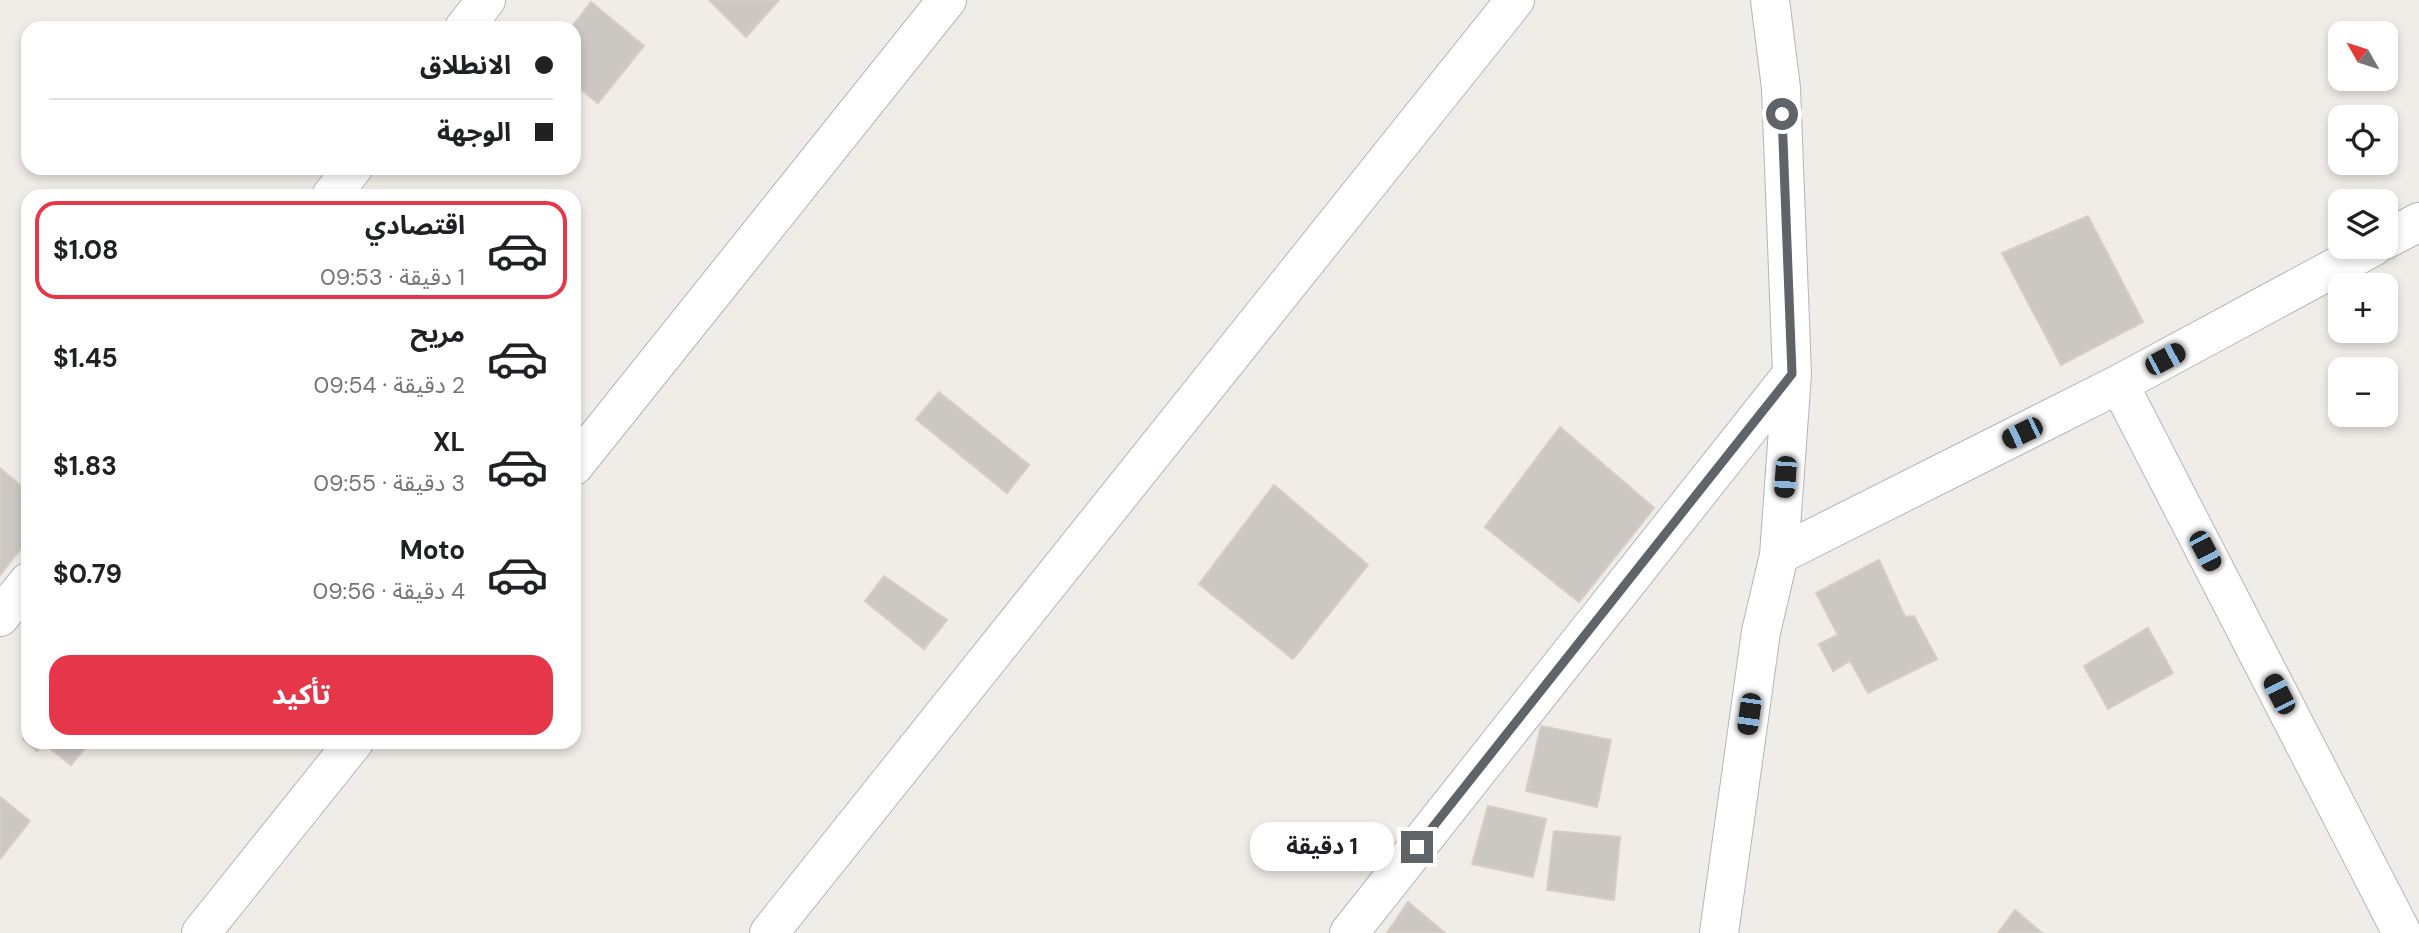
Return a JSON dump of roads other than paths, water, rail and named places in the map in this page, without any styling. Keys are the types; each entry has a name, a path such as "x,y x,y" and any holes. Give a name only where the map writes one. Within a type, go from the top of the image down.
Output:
{"street":[{"path":"470,21 486,0"},
{"path":"581,457 947,0"},
{"path":"769,933 1515,0"},
{"path":"1719,933 1761,632 1779,555 1792,374 1781,88 1770,0"},
{"path":"336,189 348,175"},
{"path":"2398,233 2419,222"},
{"path":"1779,555 2119,384 2351,259"},
{"path":"1349,933 1792,374"},
{"path":"2119,384 2402,933"},
{"path":"0,617 21,591"},
{"path":"201,933 348,749"}]}
